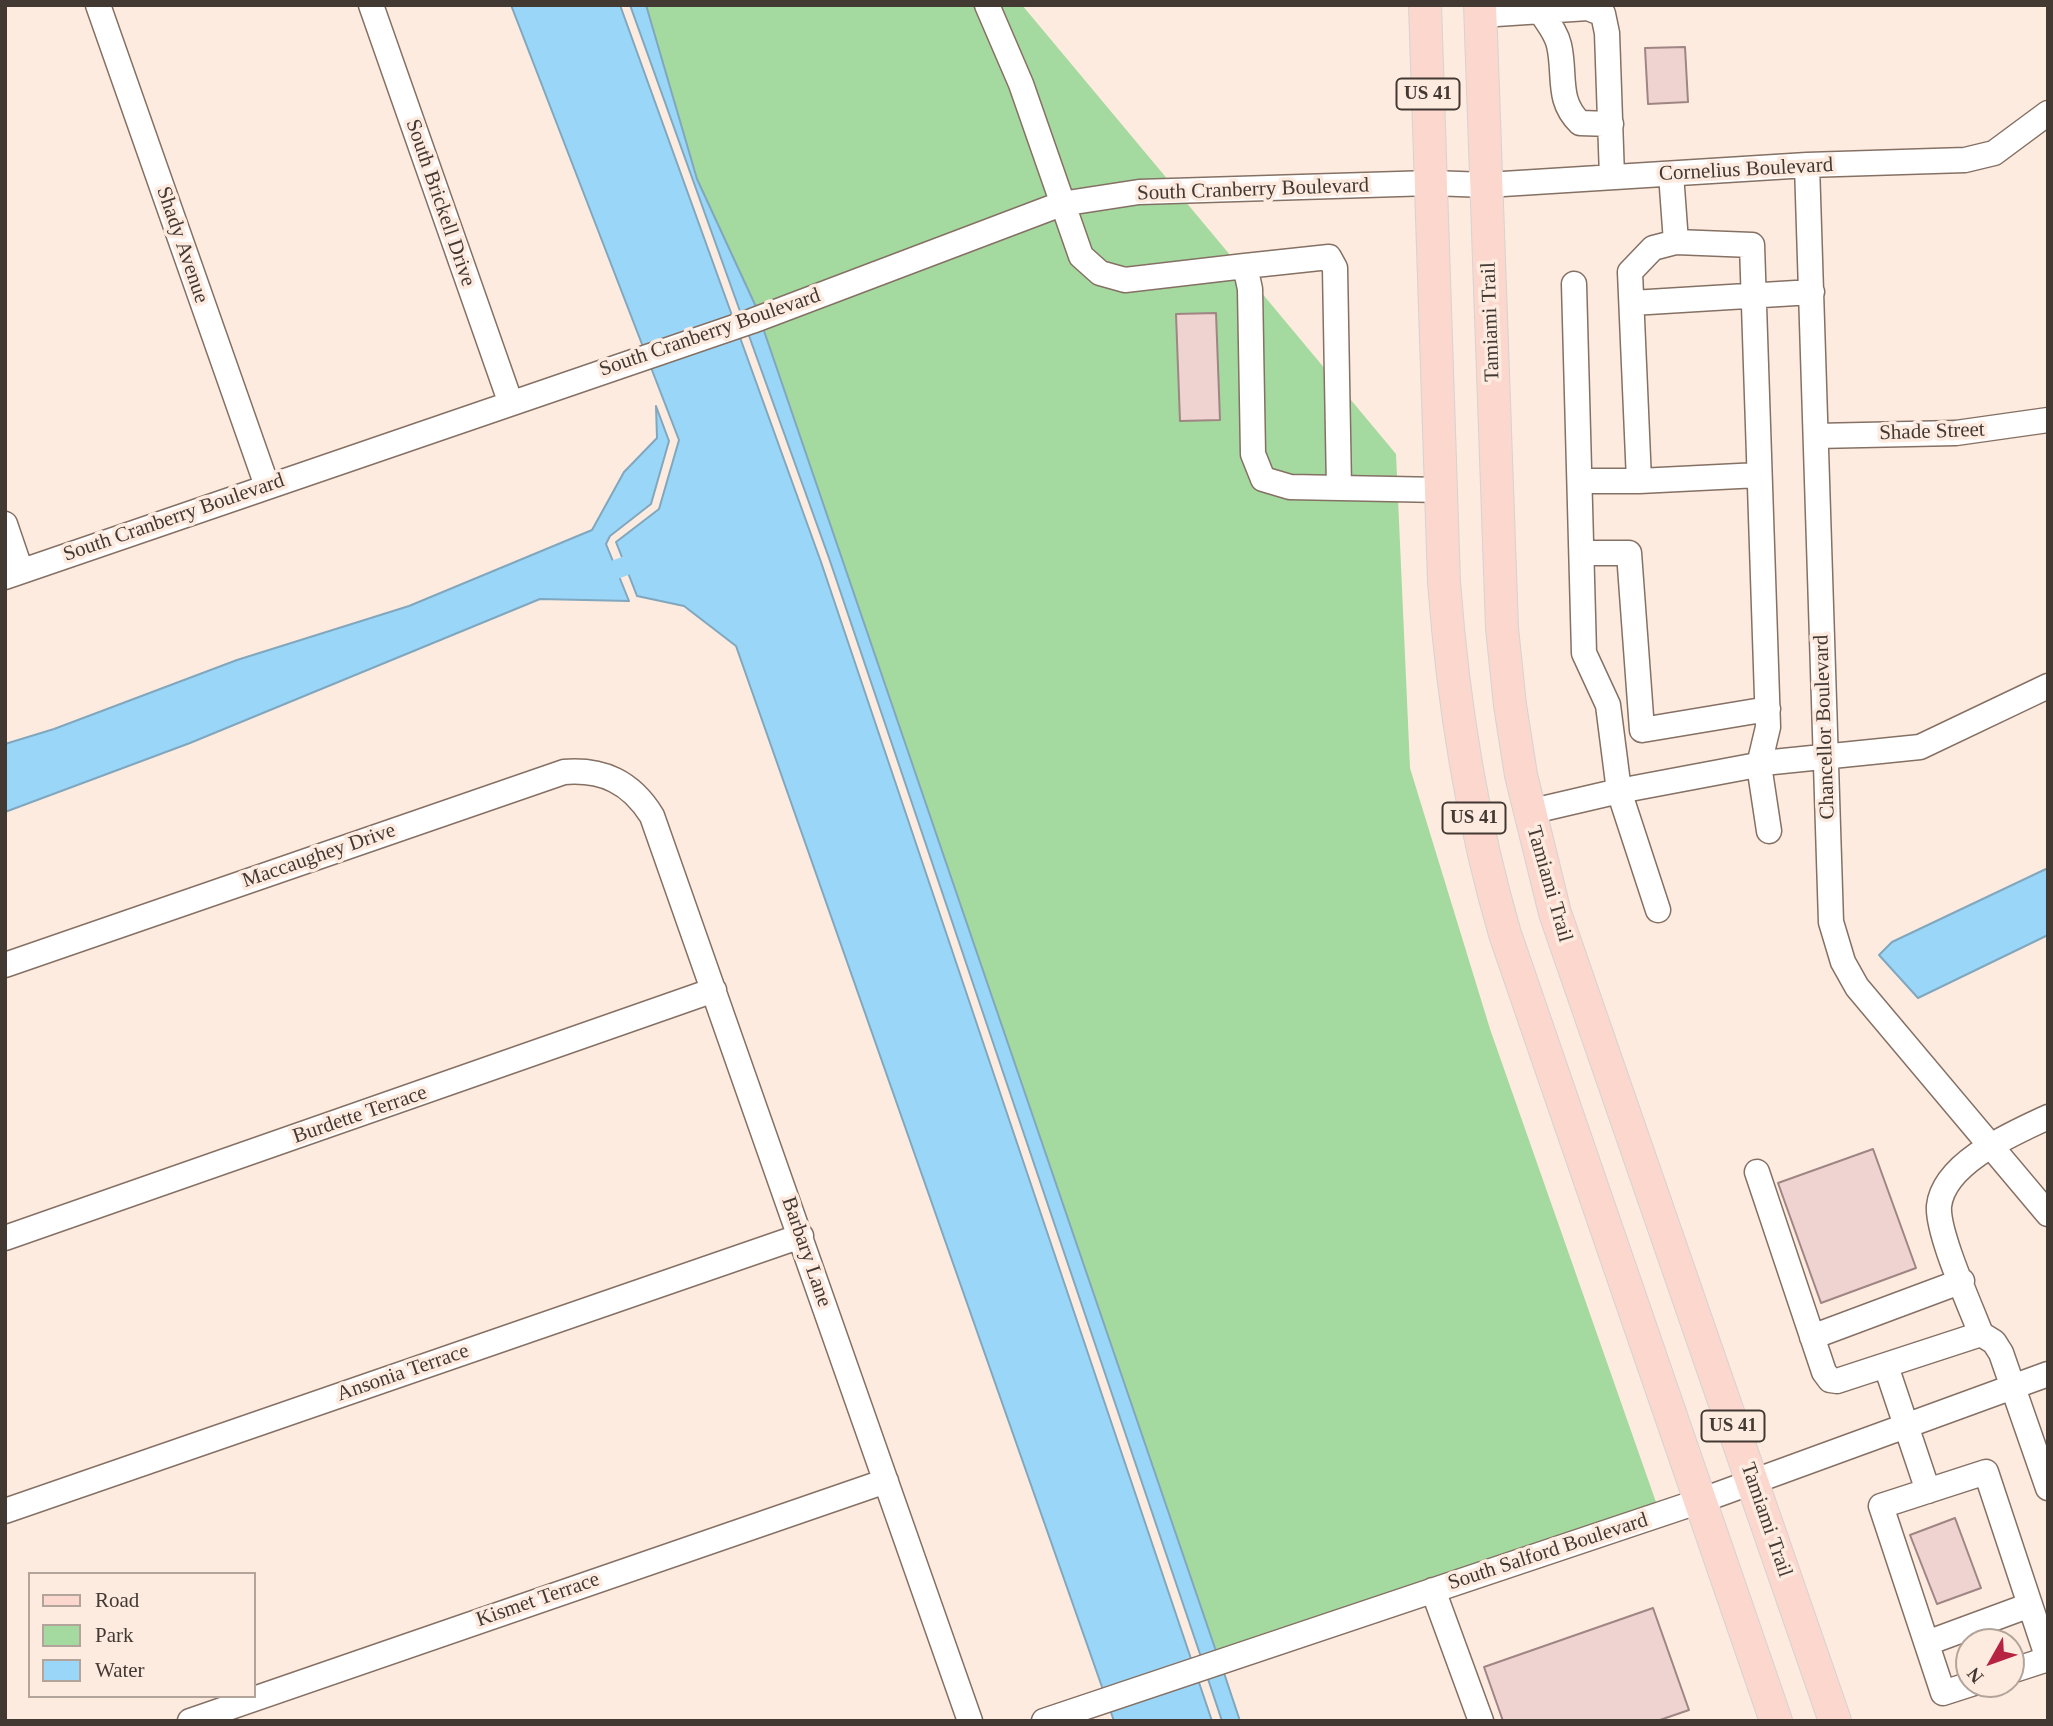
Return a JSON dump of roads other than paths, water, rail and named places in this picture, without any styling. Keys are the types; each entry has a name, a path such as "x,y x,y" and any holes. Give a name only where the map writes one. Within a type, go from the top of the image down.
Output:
{"main road":[{"name":"US 41","path":"1425,5 1441,490 1451,669 1468,791 1483,861 1504,934 1776,1721"},
{"name":"Tamiami Trail","path":"1480,10 1502,628 1510,705 1529,812 1555,914 1835,1721"}],"street":[{"name":"Shady Avenue","path":"98,5 267,486"},
{"name":"South Brickell Drive","path":"371,5 510,401"},
{"path":"987,5 1021,84 1061,204 1082,256 1100,273 1125,280 1329,257 1335,268 1339,488"},
{"path":"1480,10 1540,11 1588,8 1603,14 1607,33 1612,177"},
{"path":"1540,11 1559,45 1563,99 1570,113 1580,123 1611,124"},
{"name":"Cornelius Boulevard","path":"1431,183 1487,185 1807,165 1965,160 1994,153 2048,113"},
{"name":"Chancellor Boulevard","path":"1807,165 1831,922 1843,962 1857,987 2048,1214"},
{"path":"1671,174 1676,242"},
{"name":"South Cranberry Boulevard","path":"13,574 510,401 752,321 1061,204 1139,192 1431,183"},
{"path":"1639,481 1630,272 1653,248 1676,242 1752,245 1768,709 1768,727 1759,765 1769,831"},
{"path":"1245,266 1250,289 1253,454 1264,479 1290,486 1441,490"},
{"path":"1574,284 1584,653 1608,705 1619,791 1658,910"},
{"path":"1632,303 1812,292"},
{"name":"Shade Street","path":"1815,436 1956,433 2048,421"},
{"path":"1580,481 1759,475"},
{"path":"5,524 13,574"},
{"path":"1582,553 1629,553 1642,730 1768,709"},
{"path":"1529,812 1619,791 1759,765 1826,754 1891,752 1920,747 2048,686"},
{"name":"Maccaughey Drive","path":"5,965 564,772 599,773 632,789"},
{"name":"Barbary Lane","path":"632,789 652,816 970,1721"},
{"name":"Burdette Terrace","path":"5,1238 714,990"},
{"path":"2048,1116 1990,1144 1958,1172 1941,1197 1940,1220 1981,1334 1997,1347 2048,1489"},
{"path":"1757,1172 1824,1372 1830,1380 1844,1380 1981,1334"},
{"name":"Ansonia Terrace","path":"5,1511 801,1236"},
{"path":"1812,1336 1962,1281"},
{"path":"1886,1366 1909,1427 1928,1491"},
{"name":"South Salford Boulevard","path":"1044,1721 1700,1501 1909,1427 2048,1374"},
{"path":"1955,1689 1943,1693 1881,1506 1986,1472 2038,1614 2048,1659 2025,1666"},
{"name":"Kismet Terrace","path":"190,1721 886,1481"},
{"path":"1433,1590 1481,1721"},
{"path":"1927,1643 2038,1614"}],"water":[{"path":"511,5 620,5 821,562 1212,1721 1114,1721 736,646 684,606 637,596 616,542 659,509 679,440"},
{"path":"630,5 646,5 697,179 757,309 741,314"},
{"path":"763,328 1216,1651 1201,1657 829,558 748,333"},
{"path":"656,406 669,441 651,504 610,536 606,544 629,601 540,599 190,743 5,812 5,744 54,729 237,660 409,606 592,530 624,472 657,438"},
{"path":"2048,868 2048,935 1918,998 1879,955 1892,942"},
{"path":"1223,1670 1240,1721 1222,1721 1207,1676"}],"waterway":[{"path":"593,578 625,566"}]}
